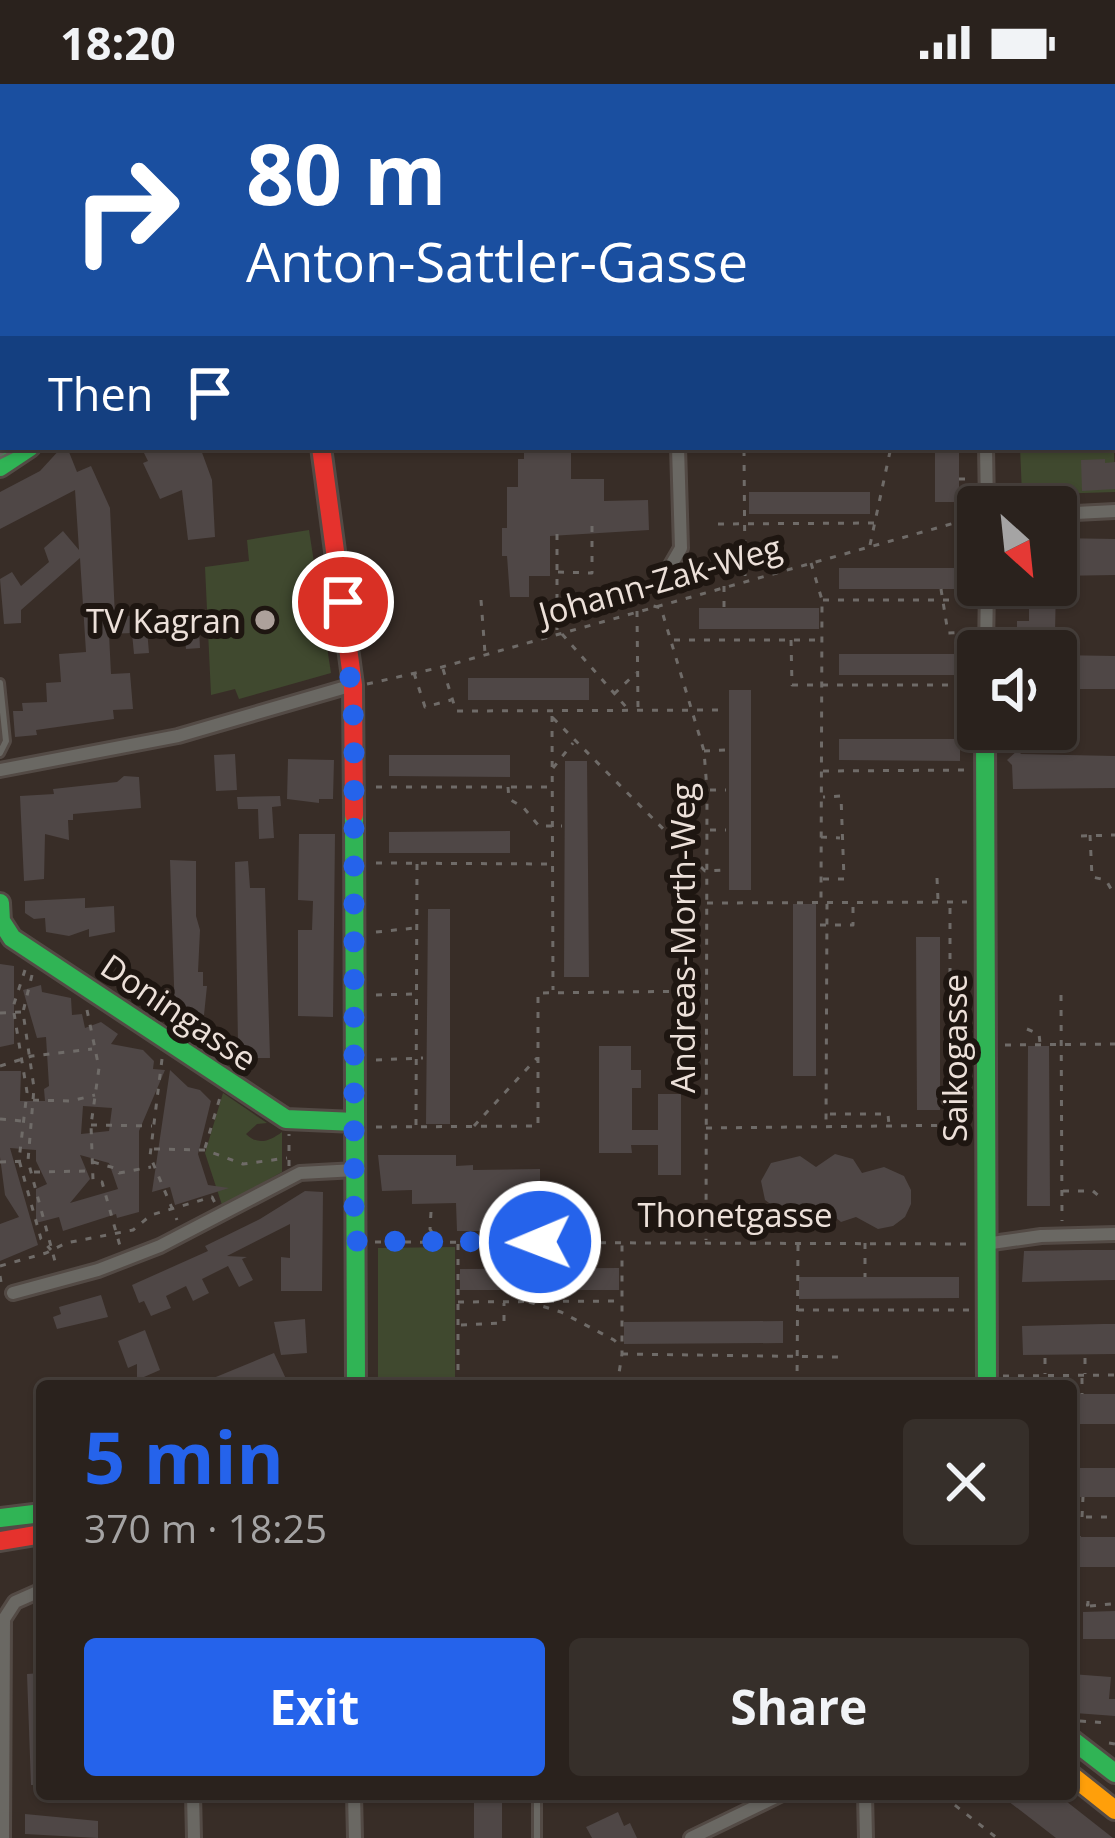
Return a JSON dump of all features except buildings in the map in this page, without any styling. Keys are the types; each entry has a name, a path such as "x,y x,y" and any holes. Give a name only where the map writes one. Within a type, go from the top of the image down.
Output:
{"street":[{"path":"0,467 26,450"},
{"path":"321,450 353,685 356,1380"},
{"path":"670,567 681,548 678,450"},
{"path":"986,450 987,486"},
{"path":"1077,513 1115,511"},
{"path":"0,770 178,736 353,685"},
{"name":"Saikogasse","path":"985,750 987,1380"},
{"name":"Doningasse","path":"0,903 1,921 12,938 286,1119 355,1122"},
{"path":"13,1293 125,1259 183,1235 300,1173 356,1169"},
{"path":"985,1244 1041,1236 1115,1234"},
{"path":"0,1518 36,1514"},
{"path":"0,1541 36,1535"},
{"path":"2,1838 4,1618 15,1603 36,1593"},
{"path":"1077,1732 1115,1773"},
{"path":"1077,1780 1115,1810"},
{"path":"194,1800 194,1838"},
{"path":"354,1800 355,1838"},
{"path":"691,1838 770,1800"},
{"path":"865,1800 866,1838"}],"lane":[{"path":"0,683 6,741 0,753"},
{"path":"537,1800 537,1838"}],"path":[{"path":"744,450 745,580"},
{"path":"870,545 890,450"},
{"path":"959,479 972,479"},
{"path":"769,514 769,524"},
{"path":"809,514 809,524"},
{"path":"849,514 849,523"},
{"path":"556,572 592,573 592,521"},
{"name":"Johann-Zak-Weg","path":"353,685 442,667 957,522"},
{"path":"718,524 874,523"},
{"path":"556,534 559,633 628,710"},
{"path":"810,561 822,600 826,1127"},
{"name":"Andreas-Morth-Weg","path":"643,581 646,604 661,608 704,752 706,1240"},
{"path":"724,586 724,608"},
{"path":"860,589 860,600"},
{"path":"900,589 900,600"},
{"path":"941,589 948,633 957,633"},
{"path":"481,600 485,655"},
{"path":"822,600 957,600"},
{"path":"637,611 638,710"},
{"path":"719,640 720,629"},
{"path":"759,629 759,640"},
{"path":"799,629 799,640"},
{"path":"671,640 822,640"},
{"path":"791,640 792,685 957,686"},
{"path":"442,667 456,711 726,710"},
{"path":"614,694 638,672"},
{"path":"414,673 425,707 453,699"},
{"path":"860,675 860,686"},
{"path":"899,675 899,686"},
{"path":"940,686 941,675"},
{"path":"486,700 487,711"},
{"path":"526,700 527,710"},
{"path":"567,700 567,710"},
{"path":"552,713 574,742 705,871 726,870"},
{"path":"552,713 553,991"},
{"path":"552,769 574,742"},
{"path":"704,752 726,750"},
{"path":"860,760 860,771"},
{"path":"900,760 900,771"},
{"path":"940,760 940,770"},
{"path":"821,771 973,770"},
{"path":"410,776 410,787"},
{"path":"450,776 450,787"},
{"path":"489,777 489,787"},
{"path":"376,787 562,784"},
{"path":"508,787 509,799 523,807 538,826 562,826"},
{"path":"707,790 726,790"},
{"path":"821,797 841,796 844,879 821,878"},
{"path":"706,830 726,830"},
{"path":"1082,836 1115,835"},
{"path":"1090,836 1092,877 1106,880 1115,896"},
{"path":"821,837 842,838"},
{"path":"410,853 420,1059 416,1127"},
{"path":"449,853 449,863"},
{"path":"490,853 490,863"},
{"path":"376,863 490,863 561,869"},
{"path":"937,878 938,902"},
{"path":"820,925 853,925 853,902"},
{"path":"950,902 950,1126"},
{"path":"705,903 973,902"},
{"path":"552,912 561,913"},
{"path":"376,932 424,930"},
{"path":"38,955 22,1012 32,1057 28,1161 60,1281"},
{"path":"38,955 20,977 13,1012 27,1093 19,1160 41,1239 51,1250"},
{"path":"553,956 561,956"},
{"path":"943,958 950,959"},
{"path":"416,973 424,973"},
{"path":"82,985 99,1068 91,1125 93,1180 103,1183 125,1259"},
{"path":"376,1127 538,1126 538,993 706,991"},
{"path":"376,995 416,994"},
{"path":"1061,995 1061,1224"},
{"path":"943,1001 950,1002"},
{"path":"0,1013 22,1012"},
{"path":"416,1017 424,1016"},
{"path":"1027,1029 1039,1034 1041,1045"},
{"path":"166,1040 150,1156 183,1235"},
{"path":"943,1044 950,1045"},
{"path":"1004,1045 1115,1044"},
{"path":"0,1066 22,1058 94,1049"},
{"path":"474,1126 538,1057"},
{"path":"376,1060 420,1059"},
{"path":"1052,1066 1063,1066"},
{"path":"943,1088 950,1088"},
{"path":"205,1150 223,1089"},
{"path":"33,1100 71,1101 97,1094"},
{"path":"1052,1107 1062,1106"},
{"path":"826,1114 888,1114 889,1126"},
{"path":"0,1119 32,1123"},
{"path":"91,1125 154,1126"},
{"path":"706,1128 973,1125"},
{"path":"290,1126 290,1169"},
{"path":"1052,1147 1062,1146"},
{"path":"154,1148 205,1150 243,1164 287,1158"},
{"path":"0,1162 28,1161"},
{"path":"92,1162 119,1173 153,1167"},
{"path":"32,1172 92,1171"},
{"path":"1052,1186 1093,1191 1101,1198"},
{"path":"0,1266 66,1243 133,1230 151,1215 212,1197 218,1210"},
{"path":"430,1213 430,1229 438,1243"},
{"name":"Thonetgasse","path":"354,1241 985,1244"},
{"path":"618,1380 622,1241"},
{"path":"797,1380 798,1241"},
{"path":"865,1242 865,1277"},
{"path":"458,1243 458,1380"},
{"path":"479,1294 479,1301"},
{"path":"519,1294 519,1301"},
{"path":"559,1294 559,1302"},
{"path":"599,1294 599,1301"},
{"path":"458,1325 504,1323 504,1301"},
{"path":"529,1301 614,1340 622,1351 685,1354 723,1350 838,1357"},
{"path":"458,1302 621,1301"},
{"path":"939,1301 939,1310"},
{"path":"900,1302 900,1310"},
{"path":"797,1310 819,1306 972,1310"},
{"path":"764,1346 764,1354"},
{"path":"644,1347 644,1354"},
{"path":"684,1347 685,1354"},
{"path":"457,1357 467,1358"},
{"path":"1043,1380 1045,1358"},
{"path":"1082,1394 1084,1358"},
{"path":"998,1380 1115,1375"},
{"path":"1079,1537 1077,1517 1083,1497"},
{"path":"1077,1517 1115,1517"},
{"path":"1088,1594 1088,1605"},
{"path":"1077,1606 1111,1604"},
{"path":"1077,1730 1107,1723"},
{"path":"948,1800 997,1838"}],"green space":[{"path":"1020,450 1114,450 1115,492 1077,493 1077,486 1022,486"},
{"name":"TV Kagran","path":"309,530 331,673 239,699 235,689 211,695 205,567 249,561 247,540"},
{"path":"223,1093 267,1123 257,1124 246,1134 250,1138 264,1141 282,1132 282,1172 222,1205 205,1153"},
{"path":"455,1247 455,1380 378,1380 378,1248"}],"tram line":[{"path":"0,458 16,450"}],"traffic: fast":[{"path":"0,467 26,450"},
{"path":"985,750 987,1380"},
{"path":"354,815 356,1380"},
{"path":"0,903 1,921 12,938 286,1119 355,1122"},
{"path":"0,1518 36,1514"},
{"path":"1077,1744 1115,1773"}],"traffic: slow":[{"path":"1077,1780 1115,1810"}],"traffic: jam":[{"path":"321,450 353,685 354,815"},
{"path":"0,1541 36,1535"}],"place":[{"name":"TV Kagran","path":"265,620"}],"route":[{"path":"343,602 354,723 354,1241 540,1242"}]}
